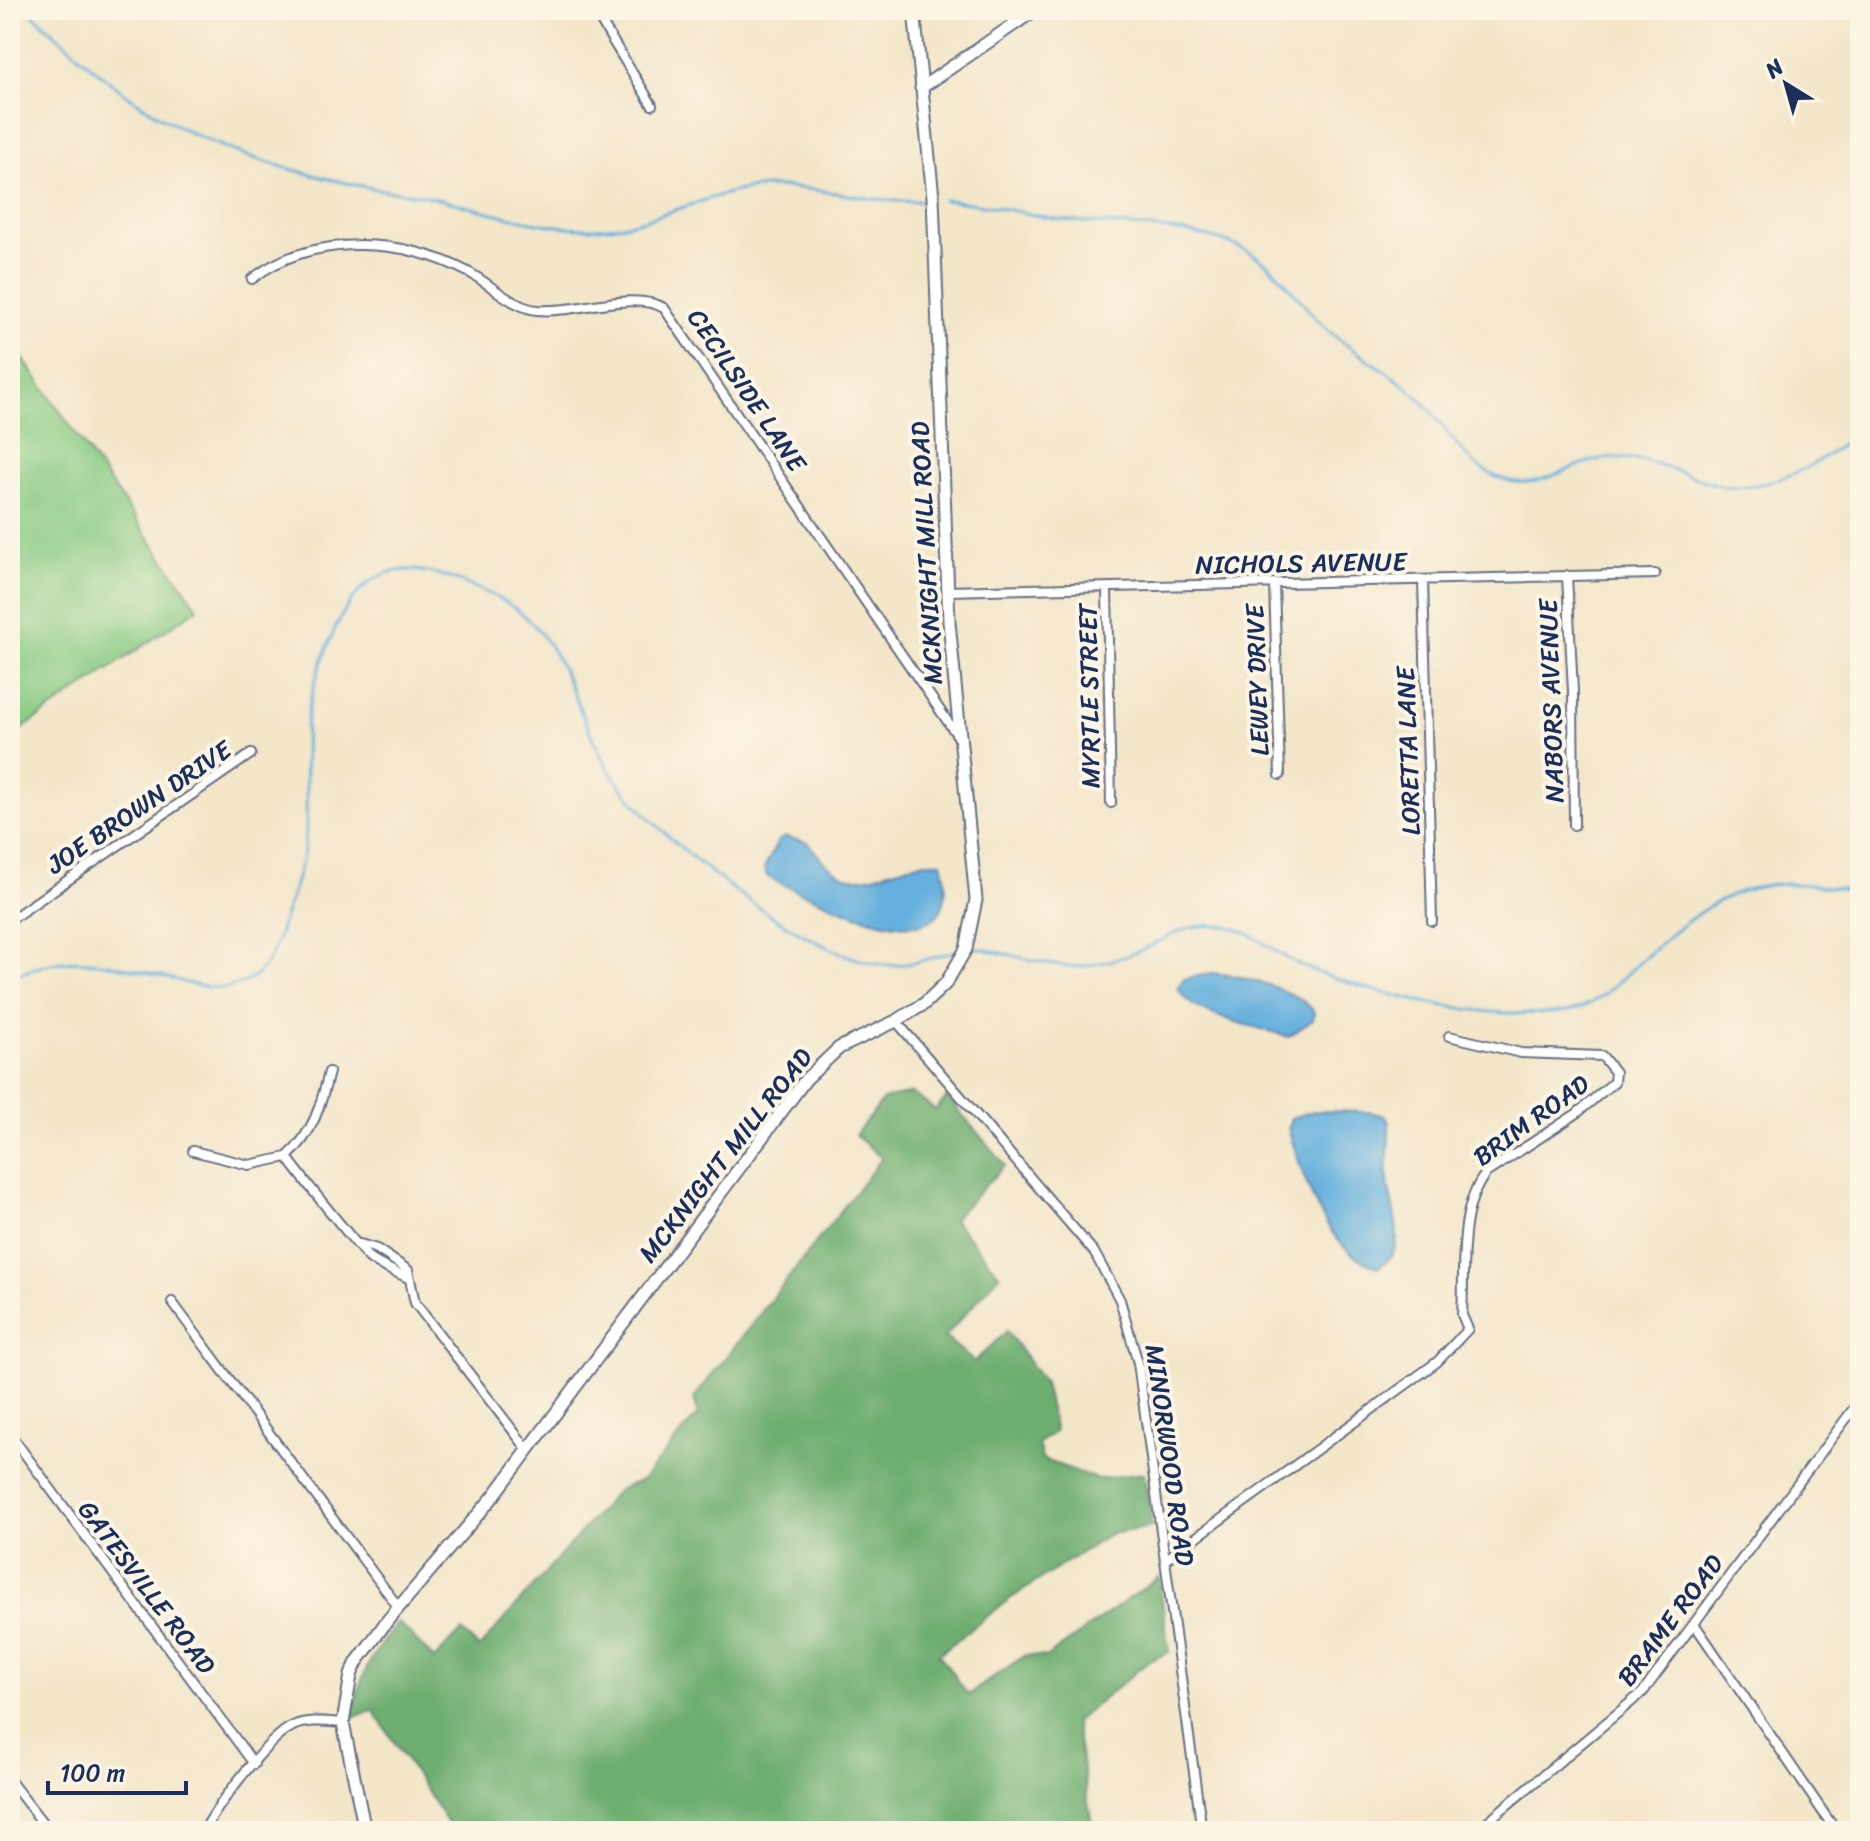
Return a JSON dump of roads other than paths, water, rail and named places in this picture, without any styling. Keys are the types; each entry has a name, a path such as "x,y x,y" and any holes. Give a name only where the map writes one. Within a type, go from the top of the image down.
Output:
{"street":[{"path":"594,10 652,105"},
{"name":"MCKNIGHT MILL ROAD","path":"343,1723 351,1675 357,1662 528,1450 806,1079 839,1048 924,1004 946,983 963,958 972,930 975,880 948,591 936,240 914,10"},
{"path":"921,88 1035,10"},
{"name":"CECILSIDE LANE","path":"252,279 276,263 309,250 379,247 454,265 515,302 536,310 645,301 664,308 960,738"},
{"name":"NICHOLS AVENUE","path":"948,591 1655,574"},
{"name":"NABORS AVENUE","path":"1567,576 1573,691 1574,825"},
{"name":"LORETTA LANE","path":"1423,580 1432,921"},
{"name":"LEWEY DRIVE","path":"1274,584 1280,775"},
{"name":"MYRTLE STREET","path":"1107,588 1111,803"},
{"name":"JOE BROWN DRIVE","path":"10,920 251,754"},
{"name":"MINORWOOD ROAD","path":"896,1021 1077,1231 1110,1280 1128,1320 1138,1363 1202,1831"},
{"name":"BRIM ROAD","path":"1165,1560 1437,1362 1468,1329 1462,1315 1468,1212 1476,1185 1486,1173 1576,1114 1614,1082 1615,1072 1602,1056 1521,1053 1449,1036"},
{"path":"193,1151 249,1165 287,1157 302,1143 312,1125 329,1072"},
{"path":"287,1157 328,1214 360,1244 367,1256 409,1275 415,1303 528,1450"},
{"path":"172,1302 399,1608"},
{"name":"BRAME ROAD","path":"1476,1831 1625,1711 1655,1678 1860,1400"},
{"name":"GATESVILLE ROAD","path":"10,1434 254,1764"},
{"path":"1695,1625 1836,1831"},
{"path":"204,1831 223,1800 293,1726 343,1723 365,1831"},
{"path":"10,1781 49,1831"}],"water":[{"path":"786,837 809,843 826,863 841,874 856,878 921,863 942,862 946,892 940,911 927,922 910,926 888,924 781,884 767,876 764,869 778,841"},
{"path":"1213,973 1253,980 1296,997 1314,1012 1313,1020 1288,1037 1210,1014 1196,1007 1178,988 1184,979"},
{"path":"1313,1111 1369,1112 1385,1116 1389,1122 1388,1173 1397,1238 1395,1249 1379,1267 1360,1260 1344,1247 1318,1210 1288,1127 1291,1118"}],"waterway":[{"path":"28,10 110,82 165,119 250,157 341,182 425,196 531,222 575,228 619,226 723,194 766,187 883,200 922,201"},
{"path":"943,200 1057,219 1202,235 1247,251 1271,267 1329,331 1417,396 1476,464 1502,479 1515,482 1540,480 1588,462 1619,458 1657,464 1712,483 1752,486 1811,465 1860,429"},
{"path":"10,978 47,965 77,961 122,967 219,988 243,983 261,970 277,941 304,852 306,726 318,673 344,613 360,591 377,577 397,571 442,575 496,597 519,611 552,650 608,768 628,795 693,858 774,918 854,958 886,965 913,963 957,951"},
{"path":"977,948 1074,967 1128,955 1189,928 1221,926 1243,931 1302,966 1362,987 1465,1009 1532,1014 1573,1010 1599,998 1684,924 1732,895 1758,887 1787,884 1860,893"}]}
